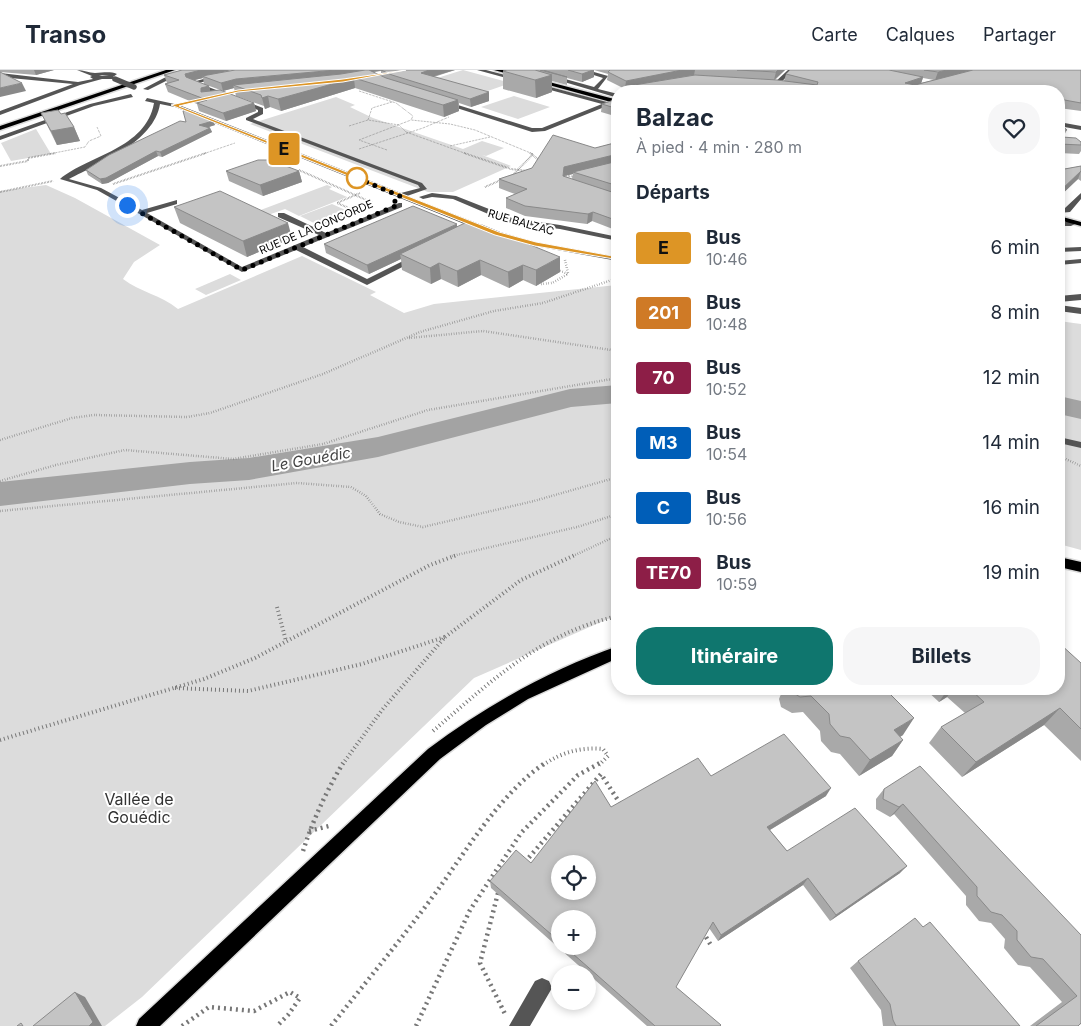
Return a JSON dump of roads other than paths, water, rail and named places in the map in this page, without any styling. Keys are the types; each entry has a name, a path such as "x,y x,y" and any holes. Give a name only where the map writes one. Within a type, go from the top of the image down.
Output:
{"highway":[{"path":"0,122 159,70"},
{"path":"0,128 60,106 172,70"}],"main road":[{"path":"497,70 611,99"},
{"path":"513,70 611,99"},
{"path":"1065,222 1081,225"},
{"path":"1071,224 1081,225"},
{"path":"1065,563 1081,567"},
{"path":"146,1026 434,754 467,729 510,702 551,680 611,655"}],"street":[{"path":"80,70 103,75 131,91 143,94 400,202 421,200 432,195 454,198 510,220 560,227 611,238"},
{"path":"143,94 158,83 200,70"},
{"path":"480,70 611,106"},
{"path":"527,70 611,94"},
{"path":"581,70 606,77 594,90"},
{"path":"776,84 791,70"},
{"path":"0,75 78,84"},
{"path":"0,112 103,75"},
{"path":"226,75 192,83 261,109 261,112 248,118 420,184 424,190 400,202"},
{"path":"767,83 780,85"},
{"path":"0,138 131,91"},
{"path":"207,98 237,91"},
{"name":"RUE BALZAC","path":"143,94 157,103 175,108 296,158 308,167 400,202 471,232 564,255 611,263"},
{"name":"RUE BALZAC","path":"175,108 158,95 187,103 414,194 421,200 489,225 531,238 611,252"},
{"path":"434,100 532,130 543,130 605,105"},
{"path":"157,103 146,129 135,138 108,156 63,179 98,190 231,263"},
{"name":"RUE BALZAC","path":"175,108 187,103"},
{"path":"152,115 175,108"},
{"path":"1065,125 1081,128"},
{"path":"258,133 272,128"},
{"path":"346,163 355,160"},
{"path":"1065,210 1081,196"},
{"path":"400,202 421,200 478,227 517,240 611,258"},
{"path":"141,213 174,202"},
{"name":"RUE DE LA CONCORDE","path":"231,263 242,270 388,209 400,202"},
{"path":"456,212 474,206"},
{"path":"281,215 325,235"},
{"path":"1065,222 1071,224"},
{"path":"1065,243 1081,242"},
{"path":"296,247 368,282 424,255"},
{"path":"1065,250 1081,249"},
{"path":"196,257 210,252"},
{"path":"1065,255 1081,254"},
{"path":"1065,262 1081,261"},
{"path":"217,269 231,263"},
{"path":"1065,298 1081,297"},
{"path":"1065,309 1081,311"},
{"path":"1065,441 1081,445"},
{"path":"513,1022 542,988"}],"waterway":[{"name":"Le Gouédic","path":"0,494 190,473 249,469 378,447 570,398 611,395"},
{"name":"Le Gouédic","path":"1065,406 1081,410"}],"park label":[{"name":"Vallée de Gouédic","path":"139,808"}]}
